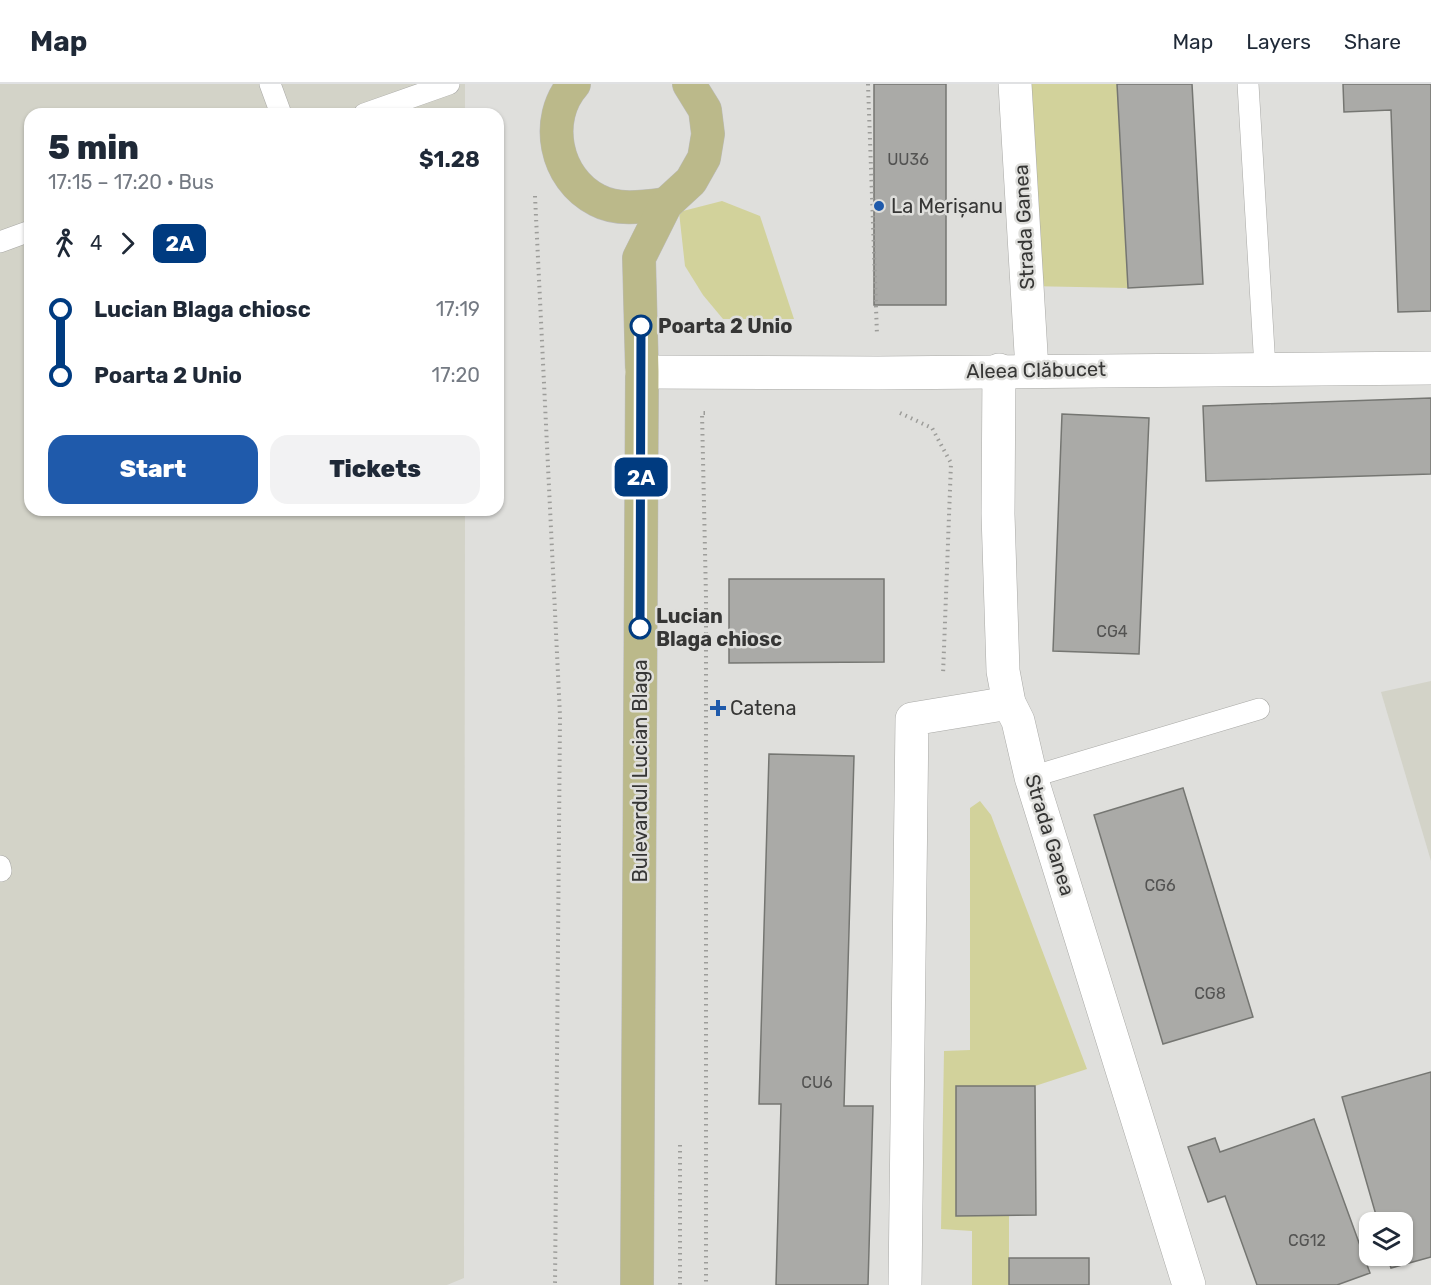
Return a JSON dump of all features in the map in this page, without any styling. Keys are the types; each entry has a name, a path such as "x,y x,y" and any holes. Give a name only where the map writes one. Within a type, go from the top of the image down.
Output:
{"main road":[{"name":"Bulevardul Lucian Blaga","path":"637,1285 642,372 639,258 666,204 691,181 704,158 708,134 705,110 689,84"},
{"path":"567,87 559,110 555,136 561,161 575,183 596,200 605,204 634,208 666,204"},
{"path":"605,204 639,258"}],"street":[{"name":"Strada Ganea","path":"1016,84 1032,370"},
{"name":"Aleea Clăbucet","path":"642,372 878,373 999,370 1431,368"},
{"name":"Strada Ganea","path":"999,370 1000,589 1003,670 1009,703 1018,722 1031,777 1189,1285"},
{"path":"905,1285 912,719 1009,703"}],"lane":[{"path":"270,84 279,108"},
{"path":"381,108 449,84"},
{"path":"1248,84 1265,368"},
{"path":"0,242 24,233"},
{"path":"1031,777 1259,710"}],"path":[{"path":"868,84 879,411 895,411 932,428 951,463 941,714"},
{"path":"535,191 560,717 555,1285"},
{"path":"706,1285 706,597 702,413 714,413"}],"shaded area":[{"path":"0,84 465,84 465,108 24,108 24,516 465,516 464,1278 447,1285 0,1285"},
{"path":"1431,681 1431,861 1381,692"}],"green space":[{"path":"1015,84 1117,84 1128,288 1027,286"},
{"path":"722,201 760,216 794,319 723,319 703,295 685,266 679,212"},
{"path":"980,801 991,815 1087,1069 1035,1086 956,1086 956,1216 1009,1216 1009,1285 972,1285 972,1231 941,1229 944,1051 970,1050 970,808"}],"building":[{"path":"874,84 946,84 946,305 874,305"},
{"path":"1117,84 1192,84 1203,284 1128,288"},
{"path":"1343,84 1431,84 1431,311 1398,312 1391,110 1344,112"},
{"path":"1431,398 1431,474 1206,481 1203,406"},
{"path":"1062,414 1149,418 1139,654 1053,651"},
{"path":"729,579 884,579 884,662 729,663"},
{"path":"769,754 854,756 844,1106 873,1106 868,1285 776,1285 781,1104 759,1104"},
{"path":"1183,788 1253,1017 1163,1044 1094,815"},
{"path":"1431,1072 1431,1257 1413,1262 1413,1212 1375,1212 1342,1097"},
{"path":"956,1086 1035,1086 1036,1215 956,1216"},
{"path":"1314,1119 1359,1243 1359,1266 1367,1266 1370,1273 1337,1285 1257,1285 1225,1196 1208,1202 1188,1147 1215,1138 1220,1152"},
{"path":"1009,1258 1089,1258 1089,1285 1009,1285"}],"bus line":[{"name":"2A","path":"640,628 641,326"}],"place":[{"name":"La Merișanu","path":"879,206"},
{"name":"Poarta 2 Unio","path":"641,326"},
{"name":"Lucian Blaga chiosc","path":"640,628"},
{"name":"Catena","path":"718,708"}]}
